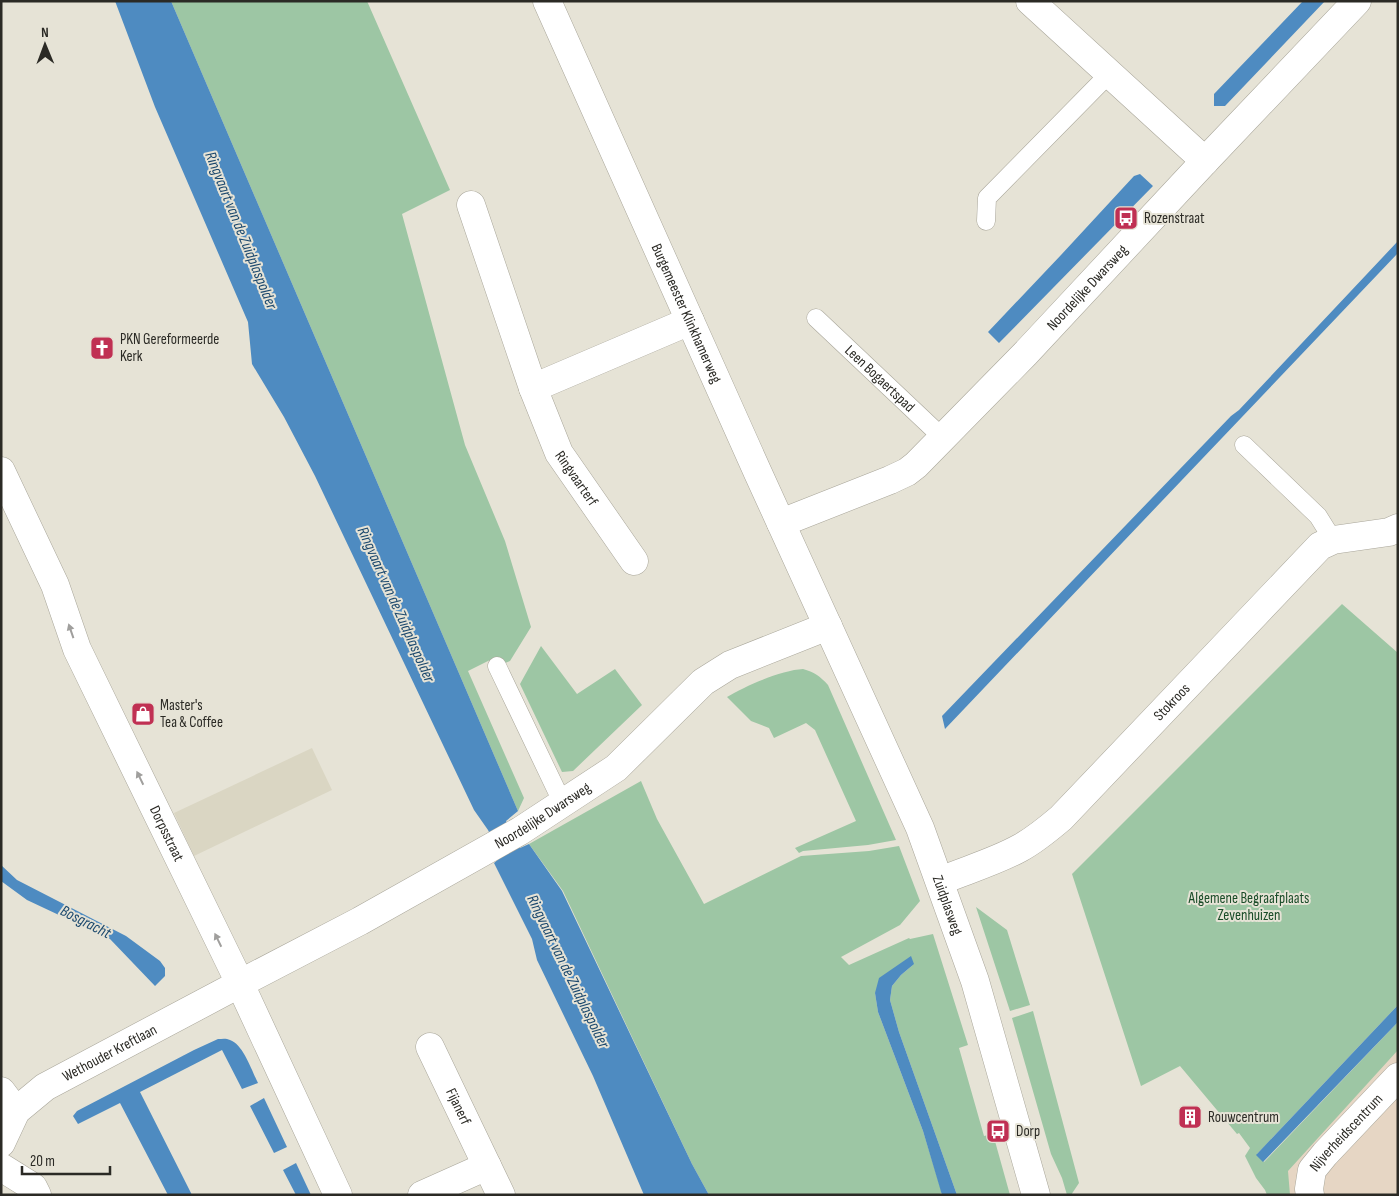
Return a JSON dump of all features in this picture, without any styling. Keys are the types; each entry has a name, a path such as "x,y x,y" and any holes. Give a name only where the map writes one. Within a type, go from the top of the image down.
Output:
{"street":[{"name":"Burgemeester Klinkhamerweg","path":"547,1 828,626"},
{"path":"1030,1 1205,161"},
{"name":"Noordelijke Dwarsweg","path":"782,523 907,472 916,465 1024,354 1357,1"},
{"name":"Ringvaarterf","path":"471,205 533,388 559,453 634,561"},
{"path":"533,388 690,321"},
{"name":"Dorpsstraat","path":"1,470 55,585 77,649 239,984 338,1195"},
{"name":"Stokroos","path":"940,881 1021,848 1061,818 1320,546 1333,540 1389,532 1398,528"},
{"name":"Noordelijke Dwarsweg","path":"239,984 360,921 492,848 563,804 616,768 703,682 730,665 828,626"},
{"name":"Zuidplasweg","path":"828,626 920,828 940,881 975,981 1036,1195"},
{"name":"Wethouder Kreftlaan","path":"1,1143 9,1101 45,1087 239,984"},
{"name":"Fijanerf","path":"430,1047 501,1195"},
{"name":"Nijverheidscentrum","path":"1310,1195 1312,1170 1398,1077"},
{"path":"422,1195 487,1166"},
{"path":"1,1167 33,1187 37,1195"}],"lane":[{"path":"986,221 987,198 1109,74"},
{"name":"Leen Bogaertspad","path":"816,318 943,438"},
{"path":"1244,445 1318,516 1333,540"},
{"path":"497,666 563,804"}],"shaded area":[{"path":"312,748 332,790 194,856 174,813"},
{"path":"1398,1039 1398,1195 1289,1195 1285,1164"}],"green space":[{"path":"171,1 367,1 450,190 402,214 465,445 505,541 531,627 510,661 503,664 496,657 468,671 524,798 518,811"},
{"name":"Algemene Begraafplaats Zevenhuizen","path":"1342,604 1398,653 1398,1005 1257,1154 1264,1162 1398,1022 1398,1050 1288,1171 1290,1195 1267,1195 1245,1156 1250,1148 1180,1066 1141,1086 1072,874"},
{"path":"541,646 577,694 615,669 642,705 573,771 562,772 520,684"},
{"path":"803,669 817,675 828,685 896,840 799,853 795,848 856,821 815,730 806,723 774,738 769,728 751,721 727,697 764,679 785,672"},
{"path":"641,781 657,819 704,904 801,856 869,851 899,846 920,901 900,925 841,957 849,965 909,938 933,934 968,1045 959,1048 984,1136 993,1134 1010,1195 957,1195 899,1032 890,1000 892,986 914,964 875,993 878,1012 923,1131 942,1193 937,1195 709,1195 692,1164 563,891 529,844"},
{"path":"976,907 1007,930 1030,1005 1010,1011"},
{"path":"1033,1011 1079,1183 1071,1195 1067,1195 1062,1178 1051,1154 1012,1018"}],"water":[{"name":"Ringvaart van de Zuidplaspolder","path":"115,1 171,1 518,811 506,821 520,848 529,844 562,891 692,1164 709,1195 644,1195 593,1076 537,960 532,939 494,863 501,857 488,830 474,810 315,476 284,417 252,364 248,322 155,107"},
{"path":"1303,1 1325,1 1225,106 1214,106 1214,94"},
{"path":"1140,174 1153,186 999,343 988,332 1134,176"},
{"path":"1398,241 1398,253 945,729 942,716 1231,416 1239,410"},
{"name":"Bosgracht","path":"1,865 17,880 126,936 160,961 165,968 165,976 155,986 110,939 27,900 1,881"},
{"path":"911,956 914,964 892,986 890,1000 899,1032 957,1195 942,1195 923,1131 878,1012 875,993 879,978"},
{"path":"1398,1005 1398,1022 1263,1162 1256,1155"},
{"path":"218,1039 228,1039 239,1047 247,1058 258,1083 242,1089 222,1050 140,1092 192,1195 168,1195 120,1103 78,1124 73,1116 77,1111"},
{"path":"264,1098 287,1147 274,1153 250,1106"},
{"path":"296,1163 311,1195 296,1195 283,1170"}],"place":[{"name":"Rozenstraat","path":"1126,218"},
{"name":"PKN Gereformeerde Kerk","path":"102,348"},
{"name":"Master's Tea & Coffee","path":"143,714"},
{"name":"Rouwcentrum","path":"1190,1117"},
{"name":"Dorp","path":"998,1131"}]}
